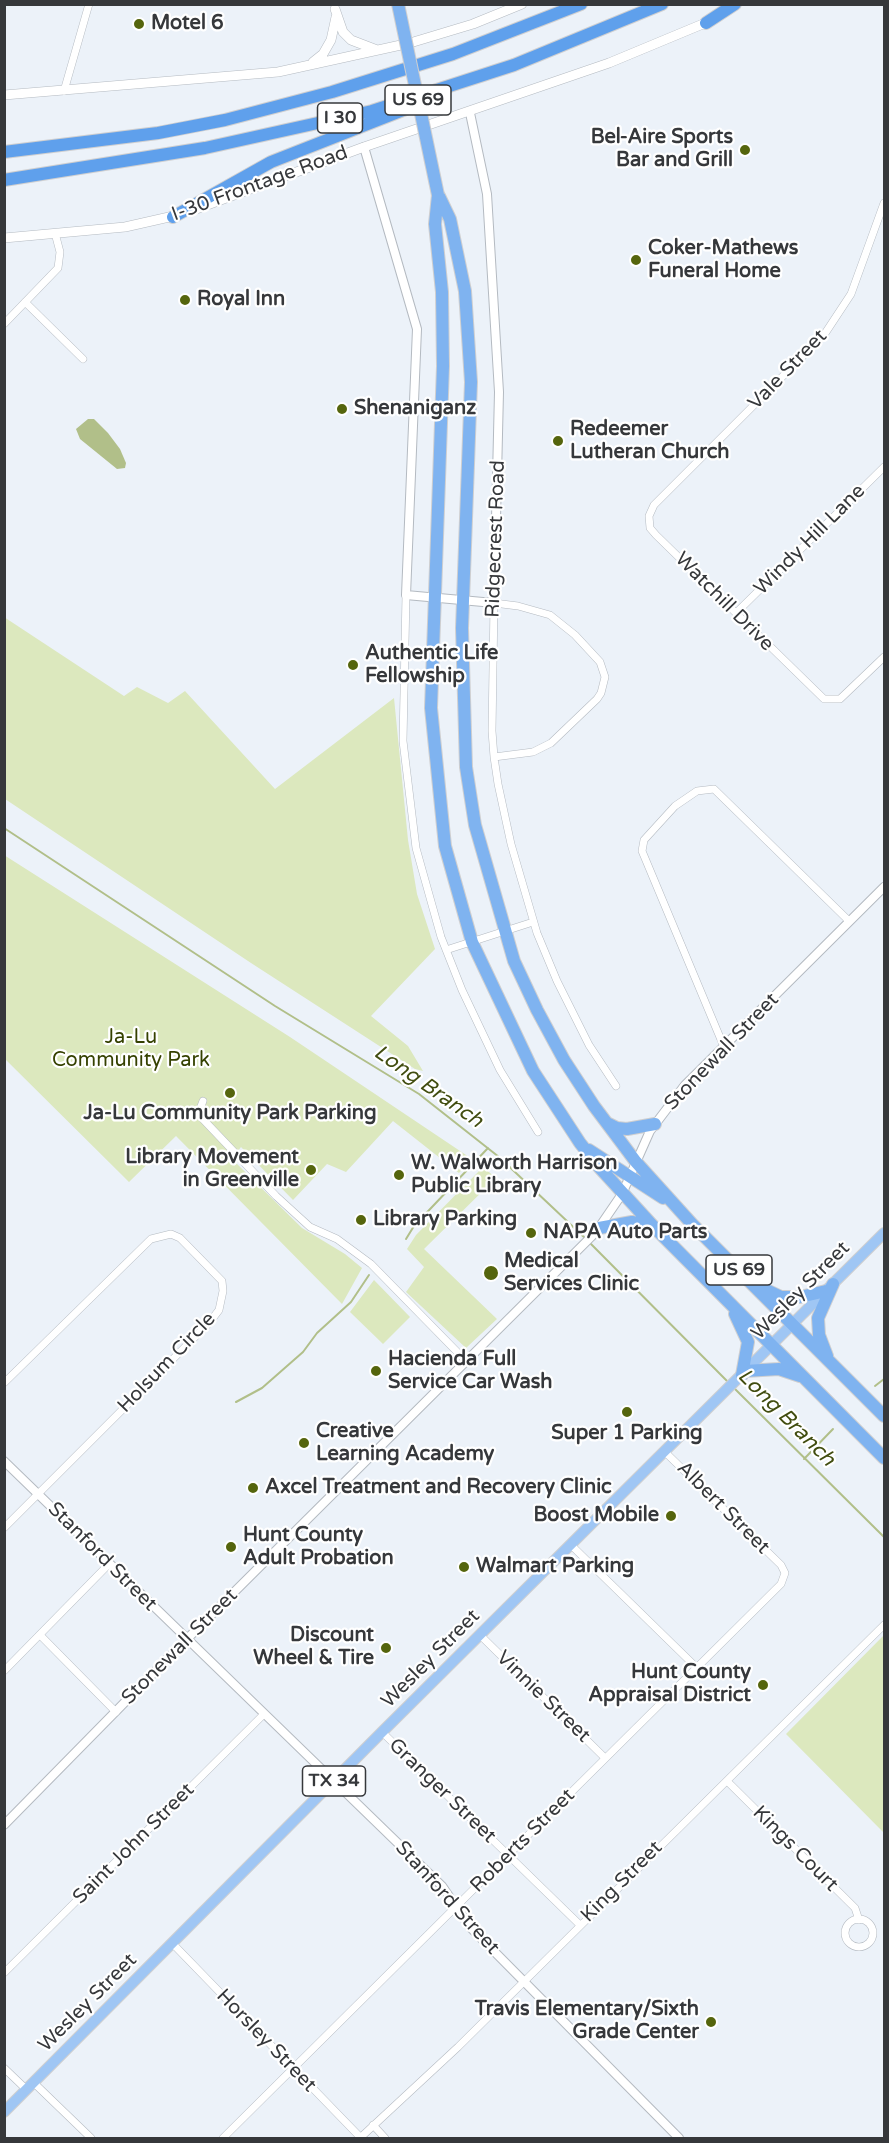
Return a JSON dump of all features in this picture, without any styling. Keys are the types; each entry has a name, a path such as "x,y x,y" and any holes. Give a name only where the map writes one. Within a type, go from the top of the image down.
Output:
{"highway":[{"name":"US 69","path":"398,4 438,195 450,219 465,291 471,382 463,600 466,767 476,825 504,932 537,1010 564,1060 636,1162 674,1204 885,1416"},
{"name":"I 30","path":"4,152 158,133 225,120 332,92 453,54 581,4"},
{"name":"I 30","path":"4,180 205,148 372,111 464,83 662,4"},
{"path":"706,23 735,4"},
{"path":"173,217 271,162 347,130 440,96 464,83"},
{"name":"US 69","path":"438,195 435,224 442,292 443,366 431,708 433,749 445,846 472,942 521,1049 580,1143 622,1194 885,1458"},
{"path":"606,1122 617,1128 627,1129 655,1124"},
{"path":"580,1143 674,1204"},
{"path":"597,1230 632,1222 653,1226"},
{"path":"752,1283 781,1297 800,1297 830,1287"},
{"path":"829,1360 819,1335 818,1318 830,1287"},
{"path":"727,1300 748,1342 743,1374 765,1369 787,1370 806,1380"}],"main road":[{"path":"492,16 505,4"},
{"path":"4,95 278,72 378,50 463,27 522,4"},
{"name":"I-30 Frontage Road","path":"4,238 125,227 173,217 364,147 471,113 609,63 706,23 741,4"},
{"path":"310,64 322,54 331,40 336,25 335,7"},
{"path":"335,7 343,32 351,40 378,50"},
{"name":"Wesley Street","path":"4,2112 382,1732 885,1233"}],"street":[{"path":"64,91 88,4"},
{"name":"Ridgecrest Road","path":"471,113 487,194 499,392 491,683 494,757 511,844 533,922 557,981 589,1046 616,1086"},
{"path":"364,147 409,294 417,329 402,712 407,791 416,848 446,950 462,990 500,1070 538,1132"},
{"name":"Vale Street","path":"650,511 824,335 851,294 885,203"},
{"path":"4,324 58,268 60,252 55,233"},
{"path":"25,302 83,359"},
{"name":"Windy Hill Lane","path":"736,614 885,467"},
{"name":"Watchill Drive","path":"650,511 650,528 656,535 824,699 840,699 885,657"},
{"path":"406,595 519,606 550,615 575,635 600,662 605,677 601,693 551,743 533,752 494,757"},
{"path":"724,1047 642,851 644,840 675,806 697,791 714,789 849,921"},
{"name":"Stonewall Street","path":"4,1825 186,1640 575,1254 597,1230 622,1194 655,1124 685,1085 885,887"},
{"path":"446,950 533,922"},
{"path":"203,1101 198,1113 277,1197 310,1227 337,1239 371,1264 467,1362"},
{"name":"Holsum Circle","path":"4,1383 151,1239 171,1234 180,1238 222,1281 223,1291 219,1310 209,1323 39,1495"},
{"name":"Albert Street","path":"665,1452 781,1565"},
{"name":"Stanford Street","path":"4,1461 442,1886 470,1927 679,2139"},
{"path":"4,1528 39,1495"},
{"path":"571,1545 696,1667"},
{"path":"4,1671 109,1564"},
{"name":"Roberts Street","path":"224,2139 781,1584 785,1574 781,1565"},
{"name":"King Street","path":"360,2138 458,2047 523,1980 885,1625"},
{"path":"40,1635 116,1712"},
{"name":"Vinnie Street","path":"480,1635 605,1758"},
{"name":"Saint John Street","path":"4,1973 263,1714"},
{"name":"Granger Street","path":"382,1732 580,1925"},
{"name":"Kings Court","path":"727,1781 855,1908 859,1920"},
{"path":"859,1920 867,1923 873,1935 869,1943 861,1947 852,1945 845,1934 850,1922 859,1920"},
{"name":"Horsley Street","path":"173,1944 360,2138"},
{"path":"4,2068 31,2087 91,2139"},
{"path":"373,2126 385,2139"}],"green space":[{"path":"4,617 124,696 137,687 168,703 185,691 275,789 394,698 408,840 417,894 435,949 371,1016 408,1046 423,1071 415,1069 251,963 5,799"},
{"name":"Ja-Lu Community Park","path":"4,855 290,1037 472,1159 459,1173 393,1121 346,1172 327,1164 293,1200 241,1147 232,1159 302,1228 345,1254 362,1268 342,1304 176,1136 129,1182 5,1059"},
{"path":"483,1167 496,1178 424,1249 497,1319 466,1348 406,1292 424,1267 407,1249 416,1235"},
{"path":"374,1280 410,1317 383,1344 350,1312"},
{"path":"884,1635 884,1833 786,1734"}],"shaded area":[{"path":"88,419 94,419 108,433 120,449 126,463 125,468 117,469 80,439 76,429"}],"waterway":[{"name":"Long Branch","path":"4,828 275,1006 419,1094 499,1157 585,1238"},
{"path":"406,1239 414,1226 488,1148"},
{"name":"Long Branch","path":"589,1242 729,1383"},
{"path":"236,1402 262,1388 303,1352 317,1333 351,1302 369,1275"},
{"path":"875,1386 884,1379"},
{"name":"Long Branch","path":"733,1387 884,1537"},
{"path":"804,1459 833,1429"}],"place":[{"name":"Motel 6","path":"139,24"},
{"name":"Bel-Aire Sports Bar and Grill","path":"745,150"},
{"name":"Coker-Mathews Funeral Home","path":"636,260"},
{"name":"Royal Inn","path":"185,300"},
{"name":"Shenaniganz","path":"342,409"},
{"name":"Redeemer Lutheran Church","path":"558,441"},
{"name":"Authentic Life Fellowship","path":"353,665"},
{"name":"Ja-Lu Community Park Parking","path":"230,1093"},
{"name":"Library Movement in Greenville","path":"311,1170"},
{"name":"W. Walworth Harrison Public Library","path":"399,1175"},
{"name":"Library Parking","path":"361,1220"},
{"name":"NAPA Auto Parts","path":"531,1233"},
{"name":"Medical Services Clinic","path":"491,1273"},
{"name":"Hacienda Full Service Car Wash","path":"376,1371"},
{"name":"Super 1 Parking","path":"627,1412"},
{"name":"Creative Learning Academy","path":"304,1443"},
{"name":"Axcel Treatment and Recovery Clinic","path":"253,1488"},
{"name":"Boost Mobile","path":"671,1516"},
{"name":"Hunt County Adult Probation","path":"231,1547"},
{"name":"Walmart Parking","path":"464,1567"},
{"name":"Discount Wheel & Tire","path":"386,1648"},
{"name":"Hunt County Appraisal District","path":"763,1685"},
{"name":"Travis Elementary/Sixth Grade Center","path":"711,2022"}]}
